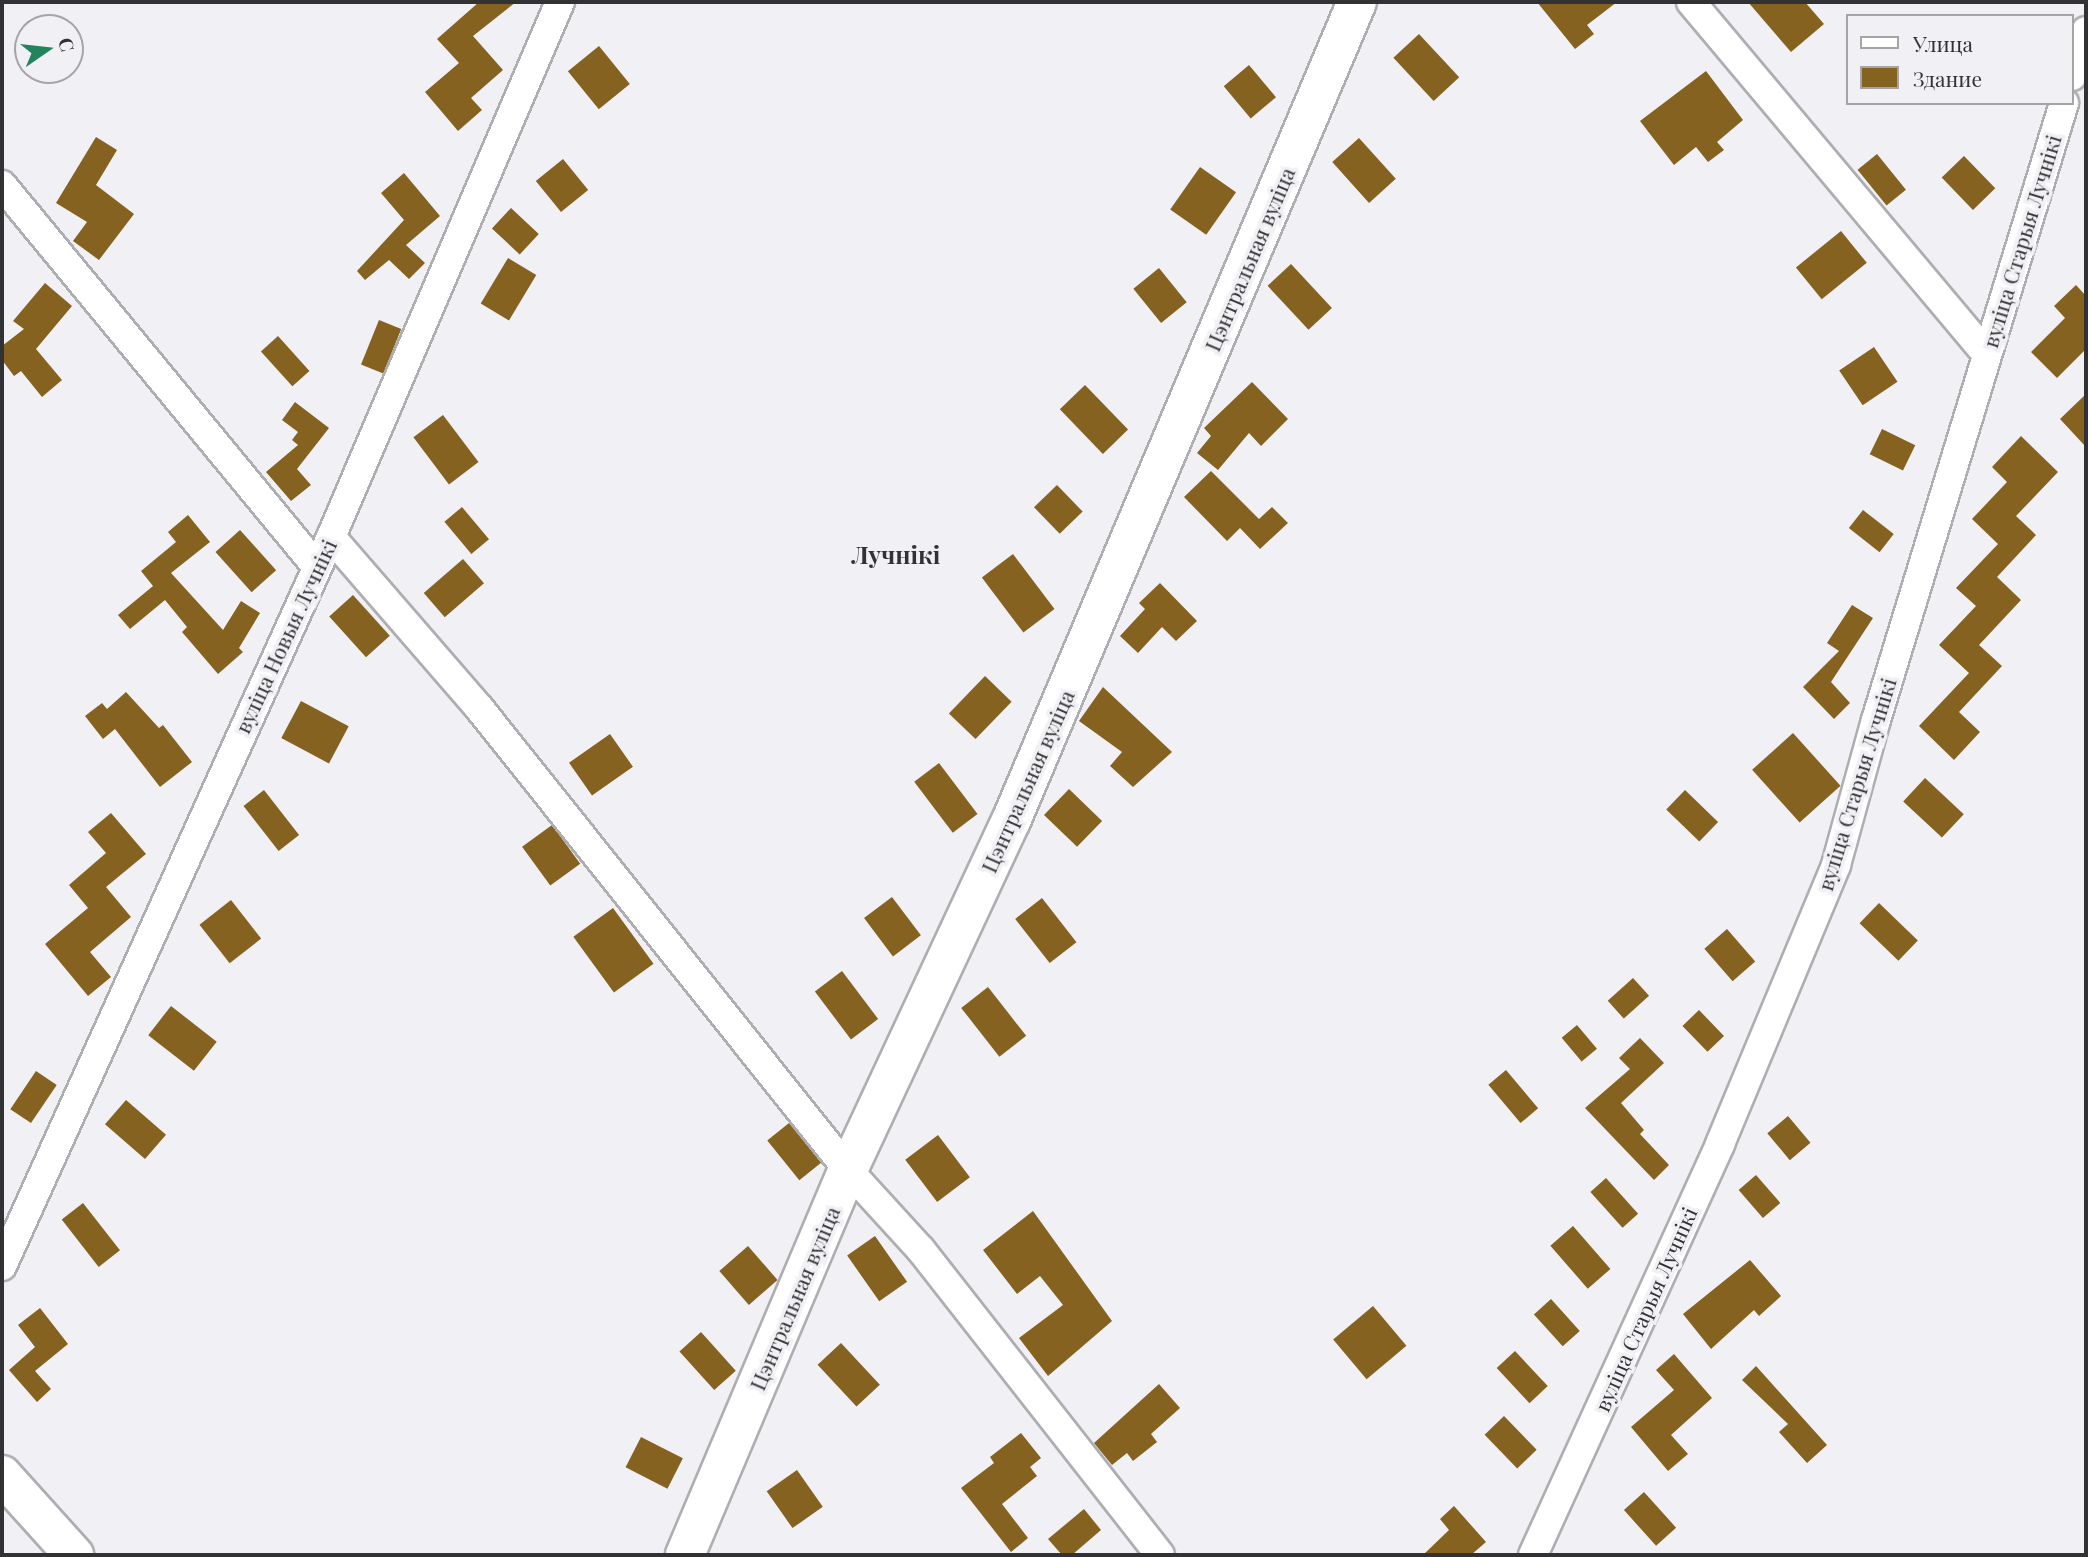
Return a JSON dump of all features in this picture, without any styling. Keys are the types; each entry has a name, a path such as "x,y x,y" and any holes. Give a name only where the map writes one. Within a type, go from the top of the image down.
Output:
{"main road":[{"name":"Цэнтральная вуліца","path":"685,1555 848,1170 1011,821 1357,2"},
{"path":"2,1475 61,1551"}],"street":[{"name":"вуліца Новыя Лучнікі","path":"2,1266 315,565 331,537 560,2"},
{"path":"1691,2 1986,354"},
{"path":"2074,70 2086,31"},
{"name":"вуліца Старыя Лучнікі","path":"1533,1555 1720,1144 1836,865 1986,354 2063,105"},
{"path":"2,185 315,565"},
{"path":"331,537 480,709 848,1170 921,1250 1160,1555"}],"building":[{"path":"479,2 516,2 473,36 503,70 471,98 482,110 458,131 425,92 459,63 437,39"},
{"path":"1537,2 1617,2 1587,25 1594,34 1575,49"},
{"path":"1748,2 1805,2 1824,24 1791,52"},
{"path":"1419,34 1459,77 1434,101 1393,58"},
{"path":"599,46 630,84 599,109 568,71"},
{"path":"1249,65 1276,97 1251,118 1224,86"},
{"path":"1706,71 1743,120 1717,142 1724,150 1708,162 1696,147 1674,165 1640,121"},
{"path":"96,137 117,150 96,185 134,214 99,260 73,241 87,222 56,203"},
{"path":"1359,138 1396,179 1369,203 1332,162"},
{"path":"1877,154 1906,190 1887,205 1858,170"},
{"path":"1964,156 1995,188 1973,210 1942,178"},
{"path":"563,159 588,190 561,212 536,181"},
{"path":"1200,167 1236,192 1206,235 1170,210"},
{"path":"404,173 440,216 406,245 425,263 409,279 389,260 365,280 357,271 404,220 381,193"},
{"path":"511,208 539,234 520,254 492,228"},
{"path":"1841,231 1867,263 1822,299 1796,268"},
{"path":"508,258 536,275 509,320 481,303"},
{"path":"1291,264 1332,308 1309,330 1268,286"},
{"path":"1159,268 1187,302 1161,323 1133,289"},
{"path":"45,283 72,306 36,349 62,380 42,397 21,371 14,376 2,360 2,346 24,329 13,321"},
{"path":"2076,285 2086,296 2086,349 2057,378 2031,352 2065,318 2054,306"},
{"path":"379,320 401,329 383,373 361,365"},
{"path":"278,336 309,371 292,386 261,351"},
{"path":"1874,347 1897,382 1863,405 1839,370"},
{"path":"1252,382 1288,419 1261,446 1249,433 1218,470 1197,453 1211,436 1204,428"},
{"path":"1085,385 1128,430 1103,454 1060,409"},
{"path":"2086,394 2086,447 2060,419"},
{"path":"295,402 329,428 297,469 311,485 291,501 266,472 298,445 292,440 298,432 282,420"},
{"path":"443,415 479,462 449,484 413,437"},
{"path":"1882,429 1915,445 1903,470 1870,454"},
{"path":"2021,436 2058,472 2016,516 2036,535 1997,577 2021,600 1979,645 2002,666 1959,712 1980,732 1954,760 1919,726 1969,673 1939,645 1976,606 1956,588 1998,544 1972,519 2007,482 1992,467"},
{"path":"1211,471 1259,519 1272,507 1288,523 1260,549 1240,528 1227,541 1184,497"},
{"path":"1057,485 1083,512 1060,534 1034,507"},
{"path":"462,507 489,539 471,554 444,522"},
{"path":"1863,510 1894,534 1880,552 1849,528"},
{"path":"188,515 210,542 171,573 223,630 241,601 260,613 239,648 243,652 218,674 182,632 187,627 165,600 130,629 118,615 153,586 141,571 176,542 168,532"},
{"path":"240,530 276,570 252,592 215,552"},
{"path":"1013,554 1055,609 1023,633 982,577"},
{"path":"463,559 484,583 445,617 424,593"},
{"path":"1160,583 1197,621 1176,641 1162,627 1138,653 1120,636 1145,609 1139,603"},
{"path":"353,595 390,636 366,657 329,616"},
{"path":"1852,605 1873,618 1831,682 1850,703 1834,719 1803,687 1839,651 1827,643"},
{"path":"985,676 1012,702 975,739 949,713"},
{"path":"1103,687 1172,752 1133,787 1110,766 1122,752 1079,721"},
{"path":"126,692 159,728 163,725 192,762 160,787 115,729 103,739 85,716 102,703 107,709"},
{"path":"301,701 349,726 329,763 281,738"},
{"path":"1793,733 1841,786 1800,823 1752,770"},
{"path":"610,734 633,767 592,795 569,763"},
{"path":"939,763 978,814 953,833 914,782"},
{"path":"1925,778 1964,814 1942,838 1903,801"},
{"path":"1069,789 1102,821 1077,847 1044,815"},
{"path":"264,790 299,835 279,851 244,806"},
{"path":"1685,790 1718,822 1699,841 1666,809"},
{"path":"111,813 146,854 106,887 131,917 90,952 111,977 88,996 45,944 88,908 69,885 106,853 88,832"},
{"path":"552,825 580,864 550,886 522,847"},
{"path":"892,897 921,935 893,956 864,918"},
{"path":"1042,898 1076,942 1050,963 1015,919"},
{"path":"231,900 261,939 230,963 199,925"},
{"path":"1879,903 1918,941 1898,961 1860,923"},
{"path":"613,908 654,964 614,993 573,937"},
{"path":"1727,929 1755,961 1733,981 1704,949"},
{"path":"842,971 878,1019 851,1039 815,991"},
{"path":"1633,978 1649,996 1624,1019 1608,1001"},
{"path":"988,987 1026,1036 999,1057 961,1008"},
{"path":"171,1006 217,1042 194,1071 148,1035"},
{"path":"1699,1010 1724,1036 1707,1052 1682,1026"},
{"path":"1577,1025 1597,1049 1582,1062 1562,1038"},
{"path":"1640,1038 1664,1063 1621,1103 1644,1130 1640,1134 1669,1165 1654,1180 1585,1108 1630,1069 1619,1058"},
{"path":"1506,1070 1538,1108 1521,1123 1488,1085"},
{"path":"36,1071 57,1085 31,1123 10,1109"},
{"path":"126,1100 166,1135 145,1159 105,1124"},
{"path":"1788,1116 1810,1143 1790,1160 1767,1133"},
{"path":"789,1123 821,1163 799,1180 767,1141"},
{"path":"938,1135 970,1177 937,1202 905,1160"},
{"path":"1756,1175 1780,1203 1763,1218 1739,1190"},
{"path":"1606,1178 1638,1214 1623,1228 1590,1192"},
{"path":"83,1203 120,1250 99,1267 62,1220"},
{"path":"1033,1211 1112,1321 1048,1376 1019,1338 1063,1305 1040,1276 1017,1294 983,1250"},
{"path":"1573,1226 1610,1269 1588,1289 1550,1246"},
{"path":"875,1236 907,1282 879,1301 847,1256"},
{"path":"748,1246 778,1280 749,1305 719,1271"},
{"path":"1750,1260 1781,1296 1759,1316 1754,1310 1711,1349 1683,1314"},
{"path":"1551,1299 1580,1331 1563,1346 1534,1314"},
{"path":"1373,1306 1406,1346 1367,1379 1333,1339"},
{"path":"40,1308 68,1344 35,1371 51,1389 37,1402 9,1370 35,1347 18,1325"},
{"path":"701,1332 736,1371 714,1390 679,1351"},
{"path":"841,1343 880,1385 856,1407 818,1365"},
{"path":"1515,1351 1548,1386 1529,1403 1497,1368"},
{"path":"1674,1354 1712,1398 1671,1435 1688,1454 1668,1471 1631,1427 1674,1390 1656,1370"},
{"path":"1756,1366 1827,1445 1807,1463 1779,1432 1788,1424 1742,1380"},
{"path":"1159,1384 1180,1408 1151,1434 1157,1442 1133,1461 1127,1453 1112,1465 1094,1443"},
{"path":"1504,1416 1537,1450 1517,1469 1485,1435"},
{"path":"1021,1433 1041,1458 1030,1467 1037,1476 1002,1504 1028,1538 1011,1552 961,1488 994,1463 990,1457"},
{"path":"641,1437 683,1458 667,1489 626,1467"},
{"path":"797,1470 823,1507 793,1528 767,1491"},
{"path":"1644,1492 1676,1528 1656,1546 1624,1510"},
{"path":"1454,1506 1486,1542 1471,1555 1423,1555 1449,1530 1440,1519"},
{"path":"1084,1509 1101,1530 1072,1555 1062,1555 1048,1539"}],"district":[{"name":"Лучнікі","path":"896,555"}]}
